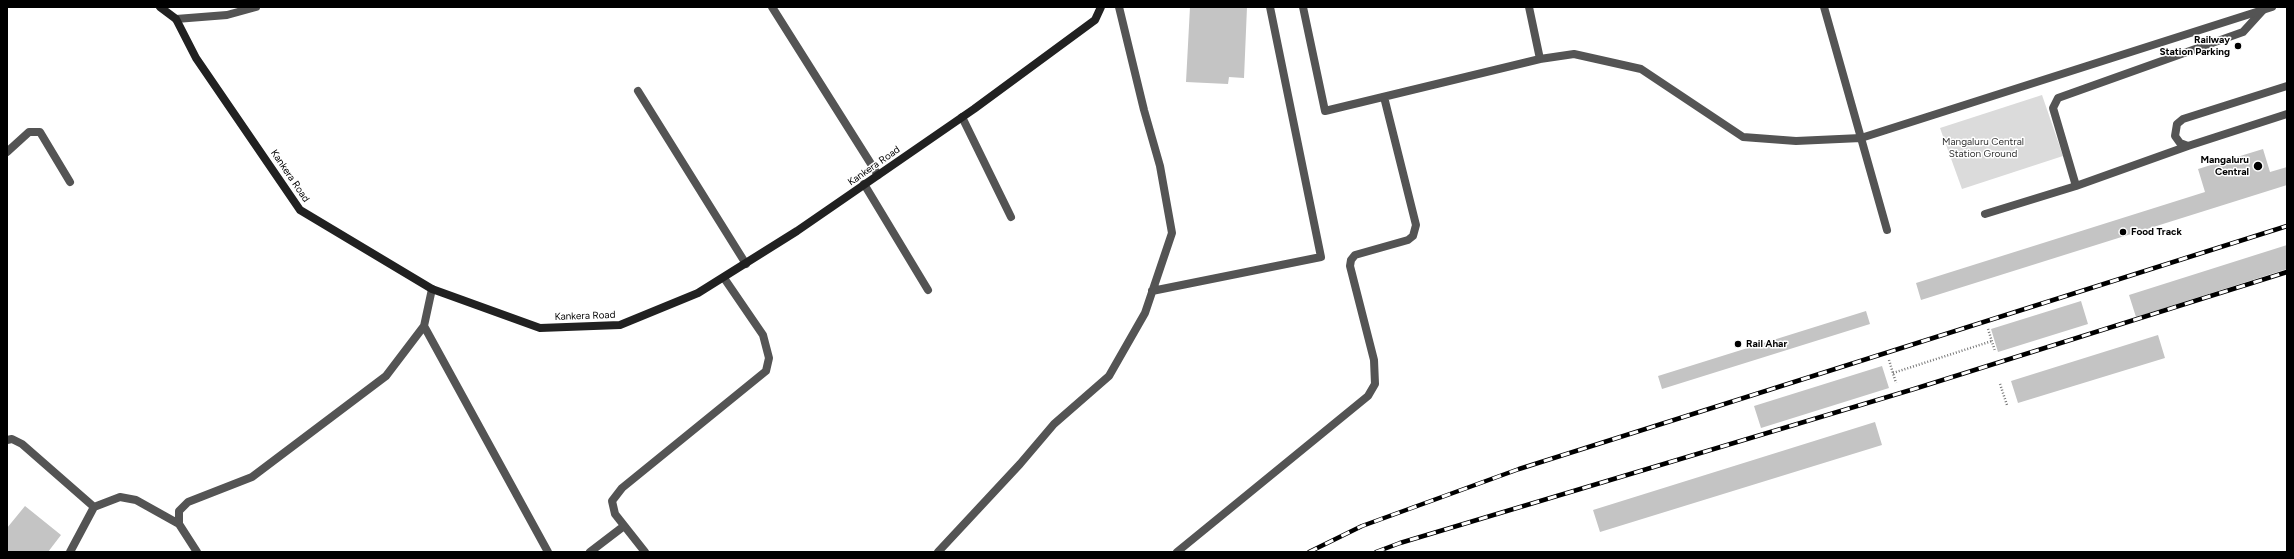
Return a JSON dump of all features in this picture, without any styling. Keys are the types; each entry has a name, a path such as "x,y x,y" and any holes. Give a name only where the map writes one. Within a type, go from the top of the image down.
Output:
{"street":[{"path":"160,7 176,18 227,15 256,7"},
{"path":"772,7 878,175"},
{"name":"Kankera Road","path":"176,18 196,58 300,210 432,289 540,328 620,325 698,294 797,231 962,117 1095,20 1101,7"},
{"path":"938,552 1020,464 1054,424 1109,376 1145,313 1172,233 1160,166 1144,110 1119,7"},
{"path":"1152,291 1321,257 1270,7"},
{"path":"1303,7 1325,111 1540,59 1574,54 1641,69 1743,137 1796,141 1861,138 2272,7"},
{"path":"1529,7 1540,59"},
{"path":"1824,7 1887,230"},
{"path":"2076,186 2054,108 2058,98 2243,32 2263,10"},
{"path":"2188,146 2180,143 2175,136 2175,128 2180,121 2287,86"},
{"path":"638,92 746,264"},
{"path":"1177,552 1368,396 1375,384 1374,360 1350,266 1351,260 1355,254 1408,240 1413,236 1416,225 1384,97"},
{"path":"1985,214 2076,186 2188,146 2287,114"},
{"path":"962,117 1011,217"},
{"path":"7,152 29,132 40,132 70,182"},
{"path":"864,184 928,290"},
{"path":"645,552 615,514 612,501 622,488 766,372 769,358 763,335 724,278"},
{"path":"179,524 180,511 188,502 252,478 386,376 424,326 432,289"},
{"path":"424,326 548,552"},
{"path":"7,440 12,440 26,447 94,507"},
{"path":"70,552 94,507 120,497 136,500 179,524 197,552"},
{"path":"590,552 624,526"}],"path":[{"path":"1988,329 1995,351"},
{"path":"1893,373 1992,341"},
{"path":"1889,360 1896,383"},
{"path":"2000,384 2007,405"}],"green space":[{"name":"Mangaluru Central Station Ground","path":"2042,95 2063,156 1962,189 1940,128"}],"building":[{"path":"1190,7 1247,7 1244,78 1229,77 1228,84 1186,82"},
{"path":"2263,149 2270,172 2287,167 2287,185 1921,300 1916,283 2205,192 2198,169"},
{"path":"2287,245 2287,269 2136,317 2129,295"},
{"path":"2081,301 2088,324 1998,352 1991,329"},
{"path":"1866,311 1870,324 1662,389 1658,376"},
{"path":"2158,335 2165,358 2018,403 2011,381"},
{"path":"1882,366 1889,388 1761,428 1754,406"},
{"path":"1875,422 1882,445 1600,532 1593,510"},
{"path":"25,506 61,535 48,552 7,552 7,528"}],"railway":[{"path":"1309,552 1362,526 1519,469 2287,226"},
{"path":"1376,552 1400,543 1914,389 2287,272"}],"place":[{"name":"Railway Station Parking","path":"2238,46"},
{"name":"Mangaluru Central","path":"2258,166"},
{"name":"Food Track","path":"2123,232"},
{"name":"Rail Ahar","path":"1738,344"}]}
